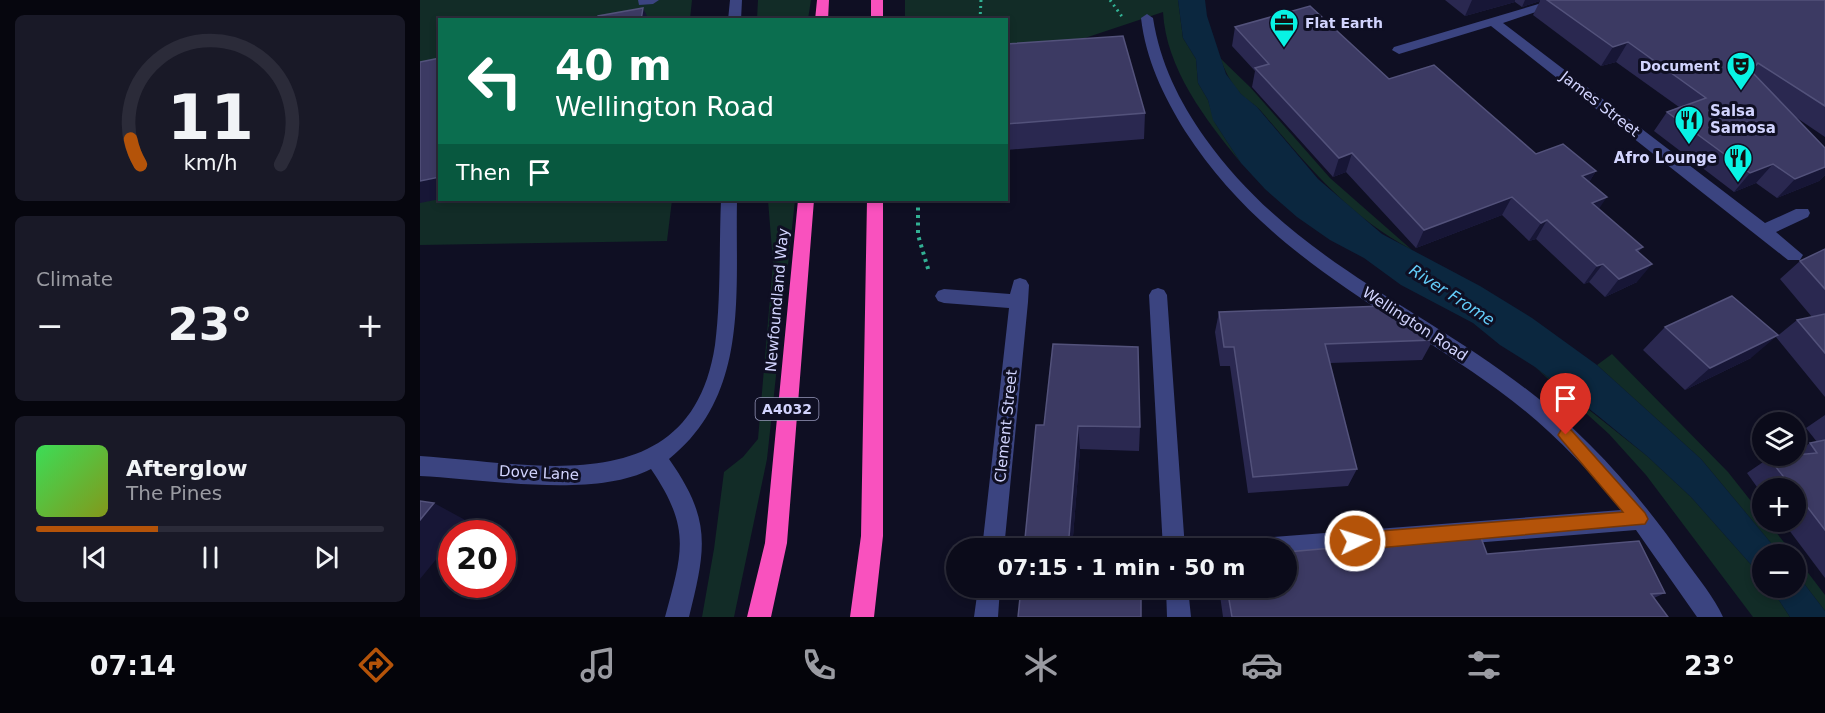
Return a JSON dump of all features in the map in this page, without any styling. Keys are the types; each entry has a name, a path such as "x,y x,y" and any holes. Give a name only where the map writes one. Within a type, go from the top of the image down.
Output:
{"highway":[{"path":"821,18 823,0"},
{"path":"877,0 877,18"},
{"name":"Newfoundland Way","path":"759,617 776,543 806,201"},
{"path":"862,617 872,536 875,201"}],"street":[{"path":"734,18 736,0"},
{"path":"1399,50 1565,0"},
{"name":"Wellington Road","path":"1147,18 1150,48 1158,69 1180,111 1216,163 1256,209 1313,257 1471,360 1539,410 1594,464 1640,519 1711,617"},
{"name":"James Street","path":"1494,22 1794,255"},
{"name":"Dove Lane","path":"420,466 583,476 620,472 656,458 689,430 705,406 721,363 724,345 729,201"},
{"path":"1763,231 1802,213"},
{"name":"Clement Street","path":"944,296 1019,294 994,538"},
{"path":"1158,295 1173,538"},
{"path":"656,458 679,489 690,511 694,537 677,617"},
{"path":"1297,546 1640,519"},
{"path":"986,617 988,598"},
{"path":"1178,598 1179,617"}],"path":[{"path":"980,18 981,0"},
{"path":"918,201 918,234 933,285 944,296"}],"green space":[{"path":"420,0 692,0 690,18 438,18 438,201 672,201 667,241 420,245"},
{"path":"758,0 811,0 808,18 757,18"},
{"path":"905,0 1178,0 1183,38 1196,59 1198,83 1208,100 1215,123 1241,163 1214,129 1190,93 1172,54 1163,12 1067,44 1008,49 1008,18 905,18"},
{"path":"1220,58 1250,87 1330,178 1412,250 1368,222 1312,170 1261,111 1240,93 1228,77"},
{"path":"768,201 795,201 767,459 734,617 702,617 724,472 743,457 758,439 773,263"},
{"path":"1612,354 1728,472 1752,502 1752,520 1701,459 1597,365"},
{"path":"1535,367 1647,456 1691,497 1752,566 1752,598 1778,598 1790,617 1753,617 1646,475 1609,434"},
{"path":"1762,532 1776,532 1785,544 1772,544"},
{"path":"1806,570 1825,595 1825,611 1806,586"}],"water":[{"name":"River Frome","path":"1178,0 1205,0 1207,16 1226,74 1241,94 1257,107 1318,179 1382,234 1480,286 1532,318 1597,365 1701,459 1752,520 1752,532 1762,532 1772,544 1752,544 1752,566 1691,497 1647,456 1535,367 1500,345 1473,323 1401,285 1364,258 1330,240 1297,217 1265,189 1241,163 1213,120 1208,100 1198,83 1196,59 1183,38"},
{"path":"1806,586 1825,611 1825,617 1790,617 1778,598 1806,598"}],"building":[{"name":"Document","path":"1547,0 1825,0 1825,106 1758,63 1751,71 1825,148 1825,167 1795,179 1773,164 1750,173 1667,112 1706,98 1628,42 1613,47"},
{"path":"1310,6 1389,79 1434,65 1536,154 1563,144 1596,171 1582,176 1607,197 1592,203 1643,247 1636,250 1652,264 1619,279 1603,264 1597,266 1547,220 1541,223 1512,197 1424,230 1352,153 1339,158 1255,68 1269,64 1235,27"},
{"path":"643,8 641,18 598,18 598,16"},
{"path":"1123,36 1145,113 1008,124 1008,44"},
{"path":"438,58 438,177 420,181 420,62"},
{"path":"1825,249 1825,289 1800,261"},
{"path":"1732,296 1778,335 1710,368 1665,327"},
{"path":"1383,306 1433,340 1325,344 1357,469 1253,477 1234,347 1224,347 1219,312"},
{"path":"1825,314 1825,353 1797,320"},
{"path":"1053,344 1138,347 1140,427 1078,426 1069,538 1025,538 1036,425 1044,425"},
{"path":"1825,440 1825,530 1806,505 1806,478 1784,478 1775,466 1806,466 1806,454 1817,453 1810,443"},
{"path":"420,501 434,503 420,520"},
{"path":"1480,535 1487,554 1639,541 1665,593 1651,594 1668,617 1232,617 1229,598 1297,598 1297,551"},
{"path":"1020,598 1141,598 1141,617 1018,617"}],"place":[{"name":"Flat Earth","path":"1284,48"},
{"name":"Document","path":"1741,92"},
{"name":"Salsa Samosa","path":"1689,146"},
{"name":"Afro Lounge","path":"1738,184"}],"route":[{"path":"1355,541 1640,519 1627,501 1566,435"}]}
